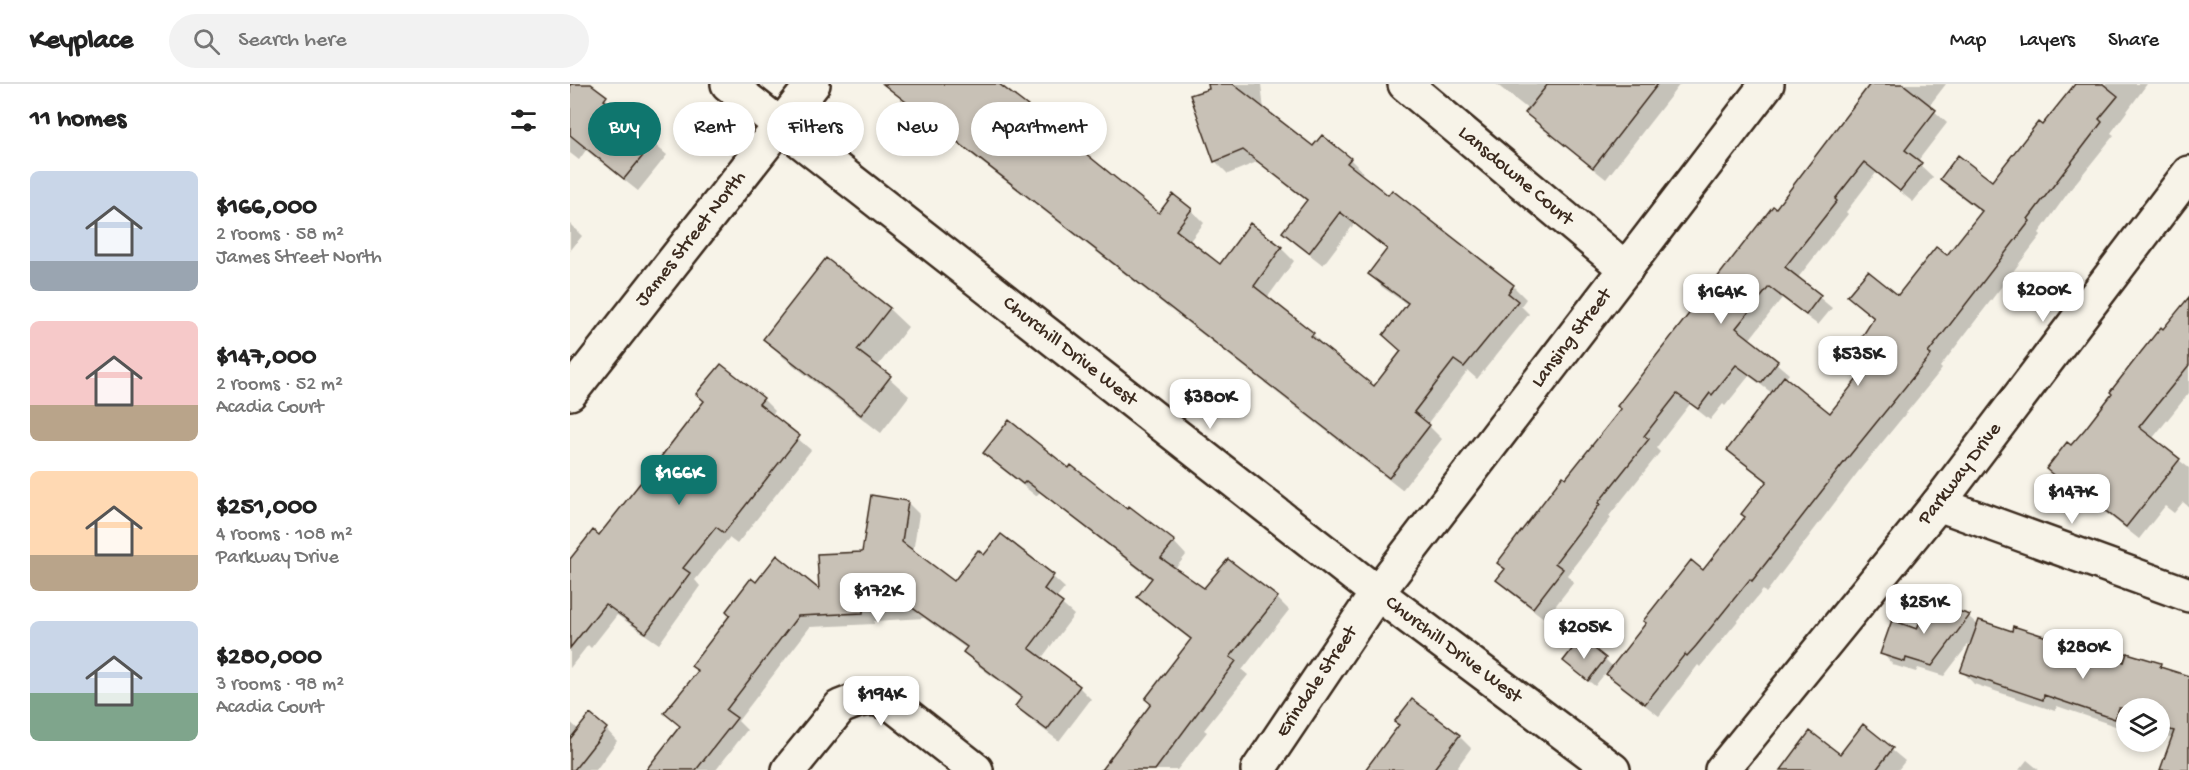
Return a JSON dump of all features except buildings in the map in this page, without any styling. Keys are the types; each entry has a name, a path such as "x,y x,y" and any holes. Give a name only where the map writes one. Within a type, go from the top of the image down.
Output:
{"street":[{"name":"Churchill Drive West","path":"728,84 767,114"},
{"name":"James Street North","path":"799,102 813,84"},
{"name":"Lansdowne Court","path":"1405,84 1626,269"},
{"name":"Lansing Street","path":"1377,593 1767,84"},
{"name":"James Street North","path":"570,393 767,143"},
{"name":"Churchill Drive West","path":"820,156 1377,593 1613,770"},
{"name":"Parkway Drive","path":"1722,770 1938,504 2189,172"},
{"path":"1938,504 2189,594"},
{"name":"Erindale Street","path":"1258,770 1377,593"},
{"path":"789,770 840,707 858,700 874,698 892,704 976,770"}]}
